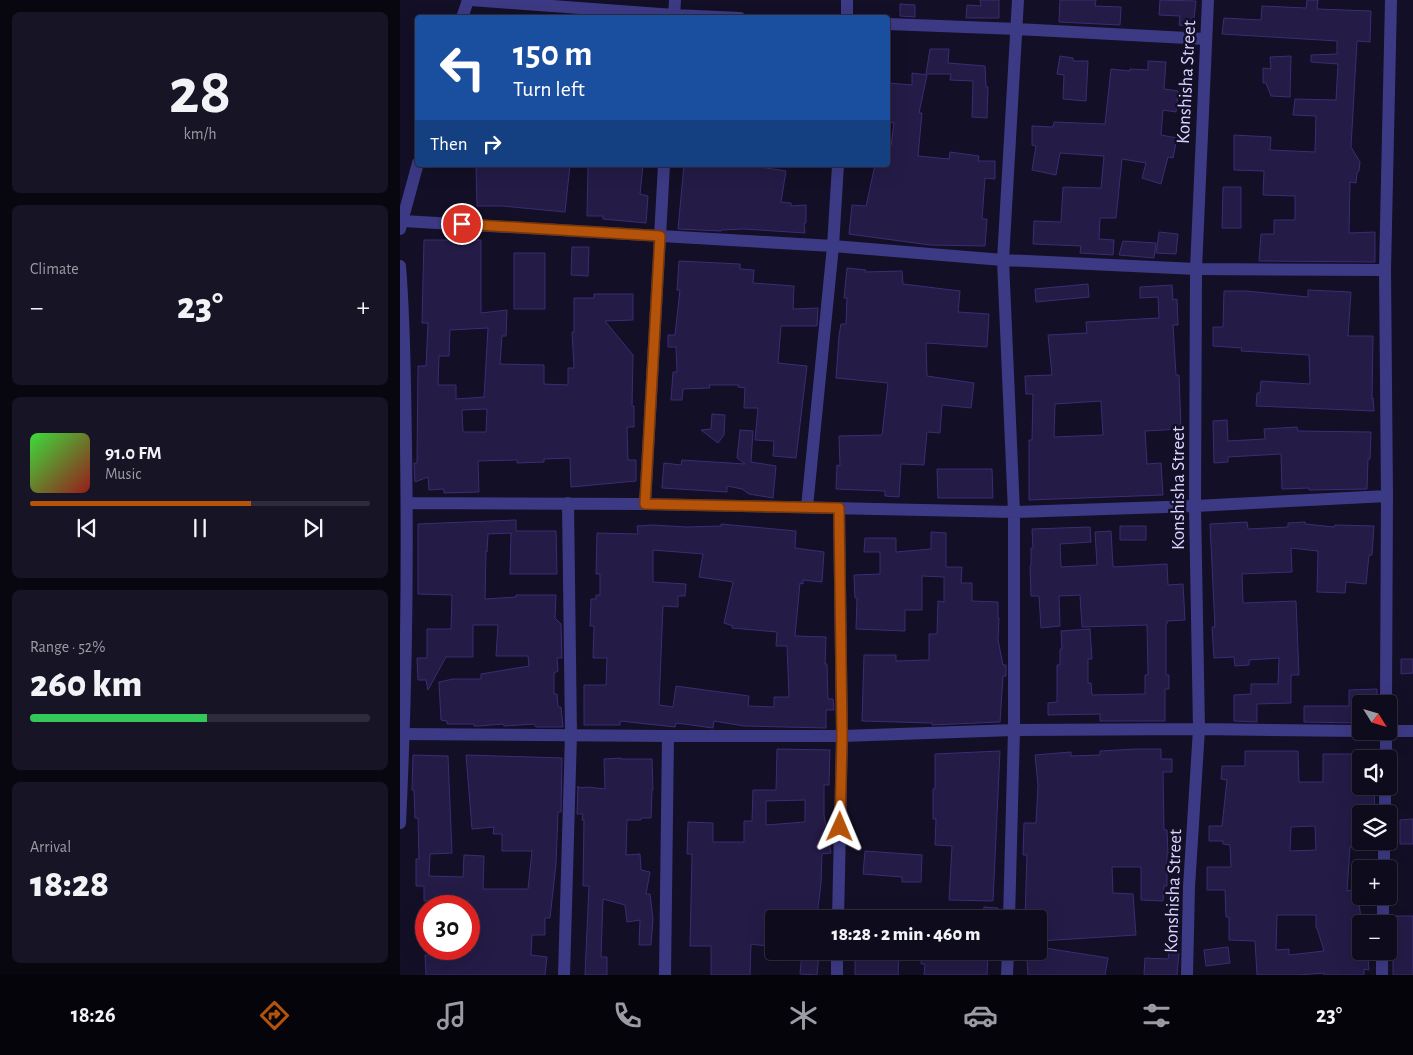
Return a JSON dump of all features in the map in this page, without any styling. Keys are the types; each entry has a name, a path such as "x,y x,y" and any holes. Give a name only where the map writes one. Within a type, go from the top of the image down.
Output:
{"street":[{"path":"463,15 470,0 661,15"},
{"path":"674,15 675,0"},
{"path":"847,0 847,15"},
{"path":"1009,910 1014,730 1014,512 1003,260 1018,0"},
{"name":"Konshisha Street","path":"1187,975 1189,887 1199,729 1195,506 1196,269 1208,0"},
{"path":"1386,695 1386,270 1391,0"},
{"path":"890,24 1016,28 1206,39"},
{"path":"417,167 401,225 660,236 833,246 1003,260 1196,269 1386,270"},
{"path":"645,504 664,167"},
{"path":"807,507 833,246 838,167"},
{"path":"400,266 404,310 407,503 400,823"},
{"path":"407,503 645,504 1014,512 1195,506 1387,496"},
{"path":"564,975 570,734 568,503"},
{"path":"838,910 842,736 839,508"},
{"path":"402,734 842,736 1014,730 1352,731"},
{"path":"1398,731 1413,731"},
{"path":"665,975 668,736"},
{"path":"837,960 837,975"},
{"path":"1007,975 1008,960"},
{"path":"1382,960 1382,975"}],"building":[{"path":"980,0 999,0 999,18 966,18 967,5 981,6"},
{"path":"1060,0 1096,0 1095,6 1121,7 1120,25 1059,22"},
{"path":"1160,0 1196,1 1193,27 1179,25 1180,16 1159,15"},
{"path":"1307,0 1318,0 1317,9 1371,11 1370,42 1357,41 1351,147 1360,162 1356,183 1350,182 1349,233 1375,232 1375,262 1259,261 1261,234 1274,234 1274,220 1295,220 1295,196 1263,195 1264,171 1234,170 1234,135 1271,137 1270,150 1315,152 1316,116 1293,115 1295,99 1336,100 1338,64 1311,62 1311,55 1337,54 1337,41 1222,34 1224,18 1261,20 1262,6 1306,8"},
{"path":"900,4 915,5 915,17 900,16"},
{"path":"930,49 949,49 948,63 985,66 986,87 988,87 987,118 972,117 973,81 950,80 951,74 926,74"},
{"path":"1060,56 1073,58 1073,61 1088,61 1086,101 1063,99 1064,75 1057,74"},
{"path":"1291,56 1290,97 1271,96 1266,83 1263,83 1263,68 1271,69 1270,57"},
{"path":"1148,61 1166,62 1164,89 1178,91 1176,112 1163,110 1161,135 1177,138 1173,158 1168,157 1161,184 1142,178 1146,163 1122,159 1116,218 1100,218 1099,239 1114,240 1113,255 1080,253 1081,246 1033,244 1034,221 1061,222 1063,187 1101,188 1104,156 1060,153 1056,175 1032,170 1036,146 1032,145 1032,126 1053,127 1054,122 1105,124 1111,69 1148,70"},
{"path":"912,73 927,75 919,113 922,113 918,156 949,159 950,152 979,156 978,161 995,161 995,179 985,178 982,219 987,219 985,246 930,245 849,234 852,205 866,206 875,167 890,167 890,146 894,123 890,122 890,83 912,85"},
{"path":"476,167 570,167 565,212 502,206 477,206"},
{"path":"588,167 643,167 640,194 648,196 646,223 603,219 603,216 587,216"},
{"path":"684,167 760,167 786,171 781,202 791,203 791,206 806,205 805,233 744,229 721,231 678,229"},
{"path":"1223,187 1241,187 1241,228 1222,228"},
{"path":"1159,232 1178,234 1176,254 1156,253"},
{"path":"424,240 481,240 481,313 507,310 506,336 502,336 500,364 544,365 544,384 568,385 568,368 574,368 572,332 574,332 574,298 594,298 594,294 633,294 633,320 605,321 633,355 632,406 634,406 634,427 627,427 628,460 636,460 636,481 571,487 570,458 544,459 544,462 517,463 517,460 478,461 479,492 444,493 444,489 429,490 428,477 415,482 414,463 417,463 418,366 426,366 428,323 422,323","holes":["488,328 484,397 456,399 456,385 438,385 439,356 449,356 450,330","487,409 486,432 463,432 462,410"]},
{"path":"1123,241 1156,243 1154,258 1119,255"},
{"path":"572,247 589,247 588,276 571,275"},
{"path":"514,253 545,253 545,309 514,309"},
{"path":"679,261 740,264 740,269 754,270 753,283 794,286 793,309 818,308 817,326 781,326 778,363 807,366 796,458 773,456 774,441 755,440 758,408 744,408 745,388 738,387 739,385 709,385 710,388 683,389 682,400 671,400 673,372 677,372 676,347 668,347 668,335 675,335 680,290 677,290"},
{"path":"847,268 866,270 865,272 902,271 903,284 960,291 958,312 989,314 987,347 926,343 927,376 974,383 971,408 942,405 940,433 927,432 924,465 901,464 899,497 885,496 885,491 836,489 837,465 840,466 839,436 882,435 888,383 836,378 841,324 846,324 847,298 844,298"},
{"path":"1088,284 1089,297 1036,302 1035,289"},
{"path":"1172,285 1173,300 1177,299 1178,325 1173,325 1176,375 1179,375 1181,429 1145,431 1147,464 1161,463 1163,495 1029,500 1029,440 1032,440 1033,394 1026,394 1025,376 1052,375 1048,335 1087,333 1086,322 1159,318 1158,297 1140,298 1140,287","holes":["1101,401 1103,435 1054,437 1055,404"]},
{"path":"1308,290 1351,292 1348,336 1373,336 1372,399 1374,411 1256,406 1257,393 1260,393 1261,381 1310,384 1309,355 1241,351 1242,348 1213,346 1213,327 1223,327 1224,291 1246,291 1308,297"},
{"path":"712,414 725,415 724,435 718,443 701,430 711,429"},
{"path":"1227,420 1228,441 1265,439 1264,429 1297,427 1298,431 1371,432 1367,489 1282,489 1281,454 1228,457 1228,462 1214,463 1213,421"},
{"path":"740,430 753,431 751,462 776,466 773,498 749,494 742,489 727,486 727,492 662,488 664,463 681,465 682,460 745,464 737,458"},
{"path":"937,469 992,469 993,498 938,498"},
{"path":"516,520 516,531 556,531 557,574 510,574 511,533 488,534 485,599 516,597 516,595 556,595 555,618 561,624 562,658 557,658 558,671 554,673 554,694 557,694 558,707 561,707 563,727 536,727 534,724 474,726 474,724 447,724 447,721 441,720 439,682 453,679 481,679 481,674 529,666 528,656 496,656 498,625 473,625 473,657 446,657 428,690 426,680 418,680 417,658 427,658 427,629 451,629 452,595 418,594 418,524"},
{"path":"1247,522 1248,529 1288,527 1288,523 1305,522 1305,524 1334,527 1335,525 1374,526 1372,555 1369,555 1366,584 1346,582 1345,593 1317,592 1318,551 1291,548 1292,572 1242,574 1243,603 1296,601 1299,675 1291,675 1291,703 1257,704 1257,722 1234,721 1234,695 1251,694 1251,684 1278,684 1279,658 1249,660 1249,665 1235,666 1234,657 1214,658 1212,627 1215,627 1210,524"},
{"path":"721,524 796,531 795,548 824,552 822,582 803,580 803,584 800,583 795,636 826,637 825,664 827,664 828,699 833,699 834,710 826,710 826,728 744,726 714,721 713,728 676,723 675,727 620,721 620,725 584,725 584,685 606,685 607,658 593,658 594,626 590,626 591,599 596,599 596,595 600,595 600,574 596,574 597,533 638,534 637,526 653,525 721,526","holes":["653,550 703,554 699,577 733,582 724,623 733,626 732,628 777,632 776,646 787,646 789,697 774,697 774,707 748,706 749,696 676,686 673,707 659,705 663,606 678,607 678,596 685,596 686,584 653,582"]},
{"path":"1120,526 1146,526 1146,540 1120,540"},
{"path":"1090,527 1091,542 1060,544 1061,567 1097,565 1095,532 1111,531 1113,567 1167,564 1168,585 1183,584 1185,620 1167,621 1166,624 1166,675 1169,675 1169,689 1165,689 1165,721 1100,721 1100,714 1048,715 1048,703 1057,702 1057,665 1060,665 1060,649 1062,649 1061,631 1090,629 1092,659 1088,659 1088,683 1091,683 1092,695 1145,694 1145,675 1148,675 1147,625 1082,627 1080,595 1059,596 1060,626 1041,628 1039,596 1031,596 1032,529"},
{"path":"931,532 946,533 946,567 962,567 961,583 972,583 972,601 998,602 998,640 1003,665 1006,665 1006,676 1003,676 1000,722 932,725 932,723 862,721 864,655 896,655 896,661 929,660 929,634 937,634 938,601 944,602 944,577 922,576 922,610 905,610 905,631 856,629 857,598 855,598 854,575 880,574 880,552 864,552 865,538 896,538 896,552 931,549"},
{"path":"1401,659 1413,659 1413,673 1401,674"},
{"path":"1377,689 1377,695 1352,695 1352,723 1304,722 1304,706 1349,706 1349,690"},
{"path":"777,749 830,750 829,785 824,785 824,815 831,853 822,854 818,910 765,910 765,946 751,944 750,975 711,975 711,946 690,946 692,854 687,854 688,822 713,823 713,842 744,842 744,821 752,821 753,790 776,790","holes":["805,800 805,822 766,825 766,801"]},
{"path":"1161,749 1161,759 1172,759 1172,772 1163,772 1164,830 1167,830 1168,854 1167,886 1164,886 1163,901 1141,900 1141,867 1112,867 1113,893 1133,894 1136,935 1047,941 1047,910 1025,910 1027,855 1023,855 1024,823 1036,823 1038,785 1035,755 1071,752 1071,756 1100,755 1100,751"},
{"path":"1000,751 993,901 949,900 952,846 935,845 936,819 933,819 933,789 935,789 935,754"},
{"path":"1245,751 1298,751 1299,782 1323,782 1323,754 1352,754 1352,795 1374,795 1375,805 1352,805 1352,847 1350,847 1347,891 1352,890 1352,905 1359,905 1361,915 1352,915 1352,960 1368,960 1369,970 1364,969 1364,975 1324,975 1324,973 1257,975 1255,941 1229,940 1229,917 1226,917 1225,890 1207,890 1207,867 1231,867 1230,845 1223,844 1223,841 1209,841 1209,826 1222,826 1227,780 1221,779 1222,766 1245,766","holes":["1315,826 1316,850 1290,851 1291,827","1277,915 1316,915 1316,928 1324,951 1289,955 1289,949 1276,950"]},
{"path":"413,755 448,756 452,853 430,854 429,876 463,877 464,855 484,856 483,889 528,889 532,851 502,851 502,834 493,834 494,827 472,829 466,755 562,758 561,812 558,812 556,864 550,918 545,918 545,935 532,935 531,955 547,957 545,975 426,975 425,960 480,960 480,895 424,895 424,886 416,886 416,859 419,859 418,818 415,818 414,790 412,790"},
{"path":"604,759 652,759 653,790 651,818 627,820 626,855 640,854 641,870 650,872 646,894 650,894 653,919 651,945 639,945 640,920 627,922 625,905 603,899 601,957 607,957 607,975 585,975 589,886 583,886 584,820 582,820 583,814 577,814 578,786 578,788 605,789"},
{"path":"1413,819 1413,844 1400,844 1400,820"},
{"path":"865,851 922,855 921,882 902,882 902,877 863,874"},
{"path":"984,907 998,908 998,910 984,910"},
{"path":"1397,916 1413,916 1413,975 1393,975 1393,960 1397,960"},
{"path":"1228,947 1230,963 1206,966 1204,950"},
{"path":"1047,948 1108,958 1105,975 1028,975 1027,960 1047,960"},
{"path":"1169,951 1179,953 1177,975 1144,975 1145,958 1168,959"},
{"path":"801,960 818,960 817,975 800,974"},
{"path":"855,960 899,960 898,975 855,975"},
{"path":"921,960 988,960 987,975 924,975 925,964 921,964"}],"route":[{"path":"462,224 660,236 645,504 839,508 842,736 840,827"}]}
